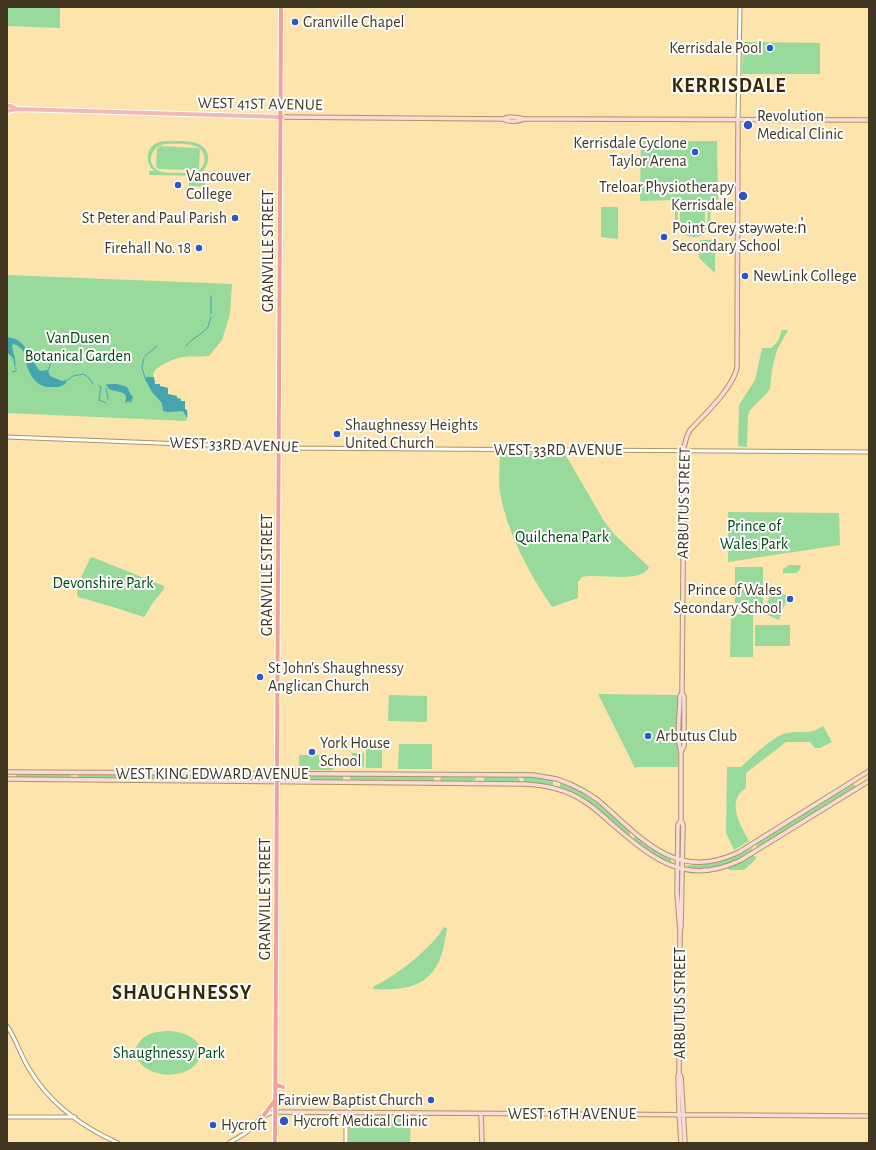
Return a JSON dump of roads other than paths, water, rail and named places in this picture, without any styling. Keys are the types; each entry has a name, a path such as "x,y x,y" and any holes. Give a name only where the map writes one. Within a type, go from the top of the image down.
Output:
{"highway":[{"name":"GRANVILLE STREET","path":"275,1143 282,117 281,7"},
{"path":"276,1085 283,1087"},
{"path":"264,1115 276,1100"}],"main road":[{"name":"WEST 41ST AVENUE","path":"7,106 17,109"},
{"name":"WEST 41ST AVENUE","path":"7,111 17,109 282,117 869,120"},
{"name":"ARBUTUS STREET","path":"681,1143 681,1077 679,1073 681,927 679,868 683,825 681,820 681,752 684,746 684,696 682,693 684,450 690,430 729,385 735,375 737,362 738,283 738,120"},
{"name":"WEST KING EDWARD AVENUE","path":"7,772 543,776 565,782 589,794 649,844 664,854 694,862 704,862 720,860 732,855 869,771"},
{"name":"WEST KING EDWARD AVENUE","path":"7,780 544,785 563,791 586,802 648,854 665,863 679,868 694,870 724,867 735,863 869,781"},
{"name":"WEST 16TH AVENUE","path":"276,1112 869,1116"},
{"path":"481,1114 482,1143"},
{"name":"ARBUTUS STREET","path":"681,1115 685,1143"}],"street":[{"path":"738,120 740,7"},
{"name":"WEST 33RD AVENUE","path":"7,437 279,448 869,452"},
{"path":"7,1026 28,1068 54,1102 96,1131 118,1143"},
{"path":"229,1143 244,1134 264,1115 276,1112"},
{"path":"346,1112 346,1143"},
{"path":"7,1117 75,1117"}],"water":[{"path":"7,337 21,342 39,370 48,370 50,376 62,381 66,380 66,383 62,386 48,387 37,382 29,371 23,350 13,344 15,368 13,358 7,352"},
{"path":"146,377 154,377 155,384 160,384 160,386 168,388 168,394 177,396 177,398 181,399 181,401 185,401 187,418 183,411 163,411 162,403 152,392 145,379"},
{"path":"117,384 127,387 133,396 131,403 129,401 125,403 125,394 109,389 106,385"}],"waterway":[{"path":"211,296 211,314"},
{"path":"208,327 211,317"},
{"path":"186,346 208,327"},
{"path":"145,356 157,346"},
{"path":"144,358 142,367 145,378"},
{"path":"48,370 51,363"},
{"path":"12,372 16,371 16,368"},
{"path":"66,381 73,376 84,374 93,384"},
{"path":"99,386 101,387 99,400 106,403"},
{"path":"106,388 108,399"}],"place":[{"name":"Granville Chapel","path":"295,22"},
{"name":"Kerrisdale Pool","path":"770,48"},
{"name":"Revolution Medical Clinic","path":"748,125"},
{"name":"Kerrisdale Cyclone Taylor Arena","path":"695,152"},
{"name":"Vancouver College","path":"178,185"},
{"name":"Treloar Physiotherapy Kerrisdale","path":"743,196"},
{"name":"St Peter and Paul Parish","path":"235,218"},
{"name":"Point Grey stəywəte:n̓ Secondary School","path":"664,237"},
{"name":"Firehall No. 18","path":"199,248"},
{"name":"NewLink College","path":"745,276"},
{"name":"Shaughnessy Heights United Church","path":"337,434"},
{"name":"Prince of Wales Secondary School","path":"790,599"},
{"name":"St John's Shaughnessy Anglican Church","path":"260,677"},
{"name":"Arbutus Club","path":"648,736"},
{"name":"York House School","path":"312,752"},
{"name":"Fairview Baptist Church","path":"431,1100"},
{"name":"Hycroft Medical Clinic","path":"284,1121"},
{"name":"Hycroft","path":"213,1125"}],"district":[{"name":"KERRISDALE","path":"729,86"},
{"name":"SHAUGHNESSY","path":"182,993"}],"park label":[{"name":"VanDusen Botanical Garden","path":"78,347"},
{"name":"Prince of Wales Park","path":"754,535"},
{"name":"Quilchena Park","path":"562,537"},
{"name":"Devonshire Park","path":"103,583"},
{"name":"Shaughnessy Park","path":"169,1053"}]}
